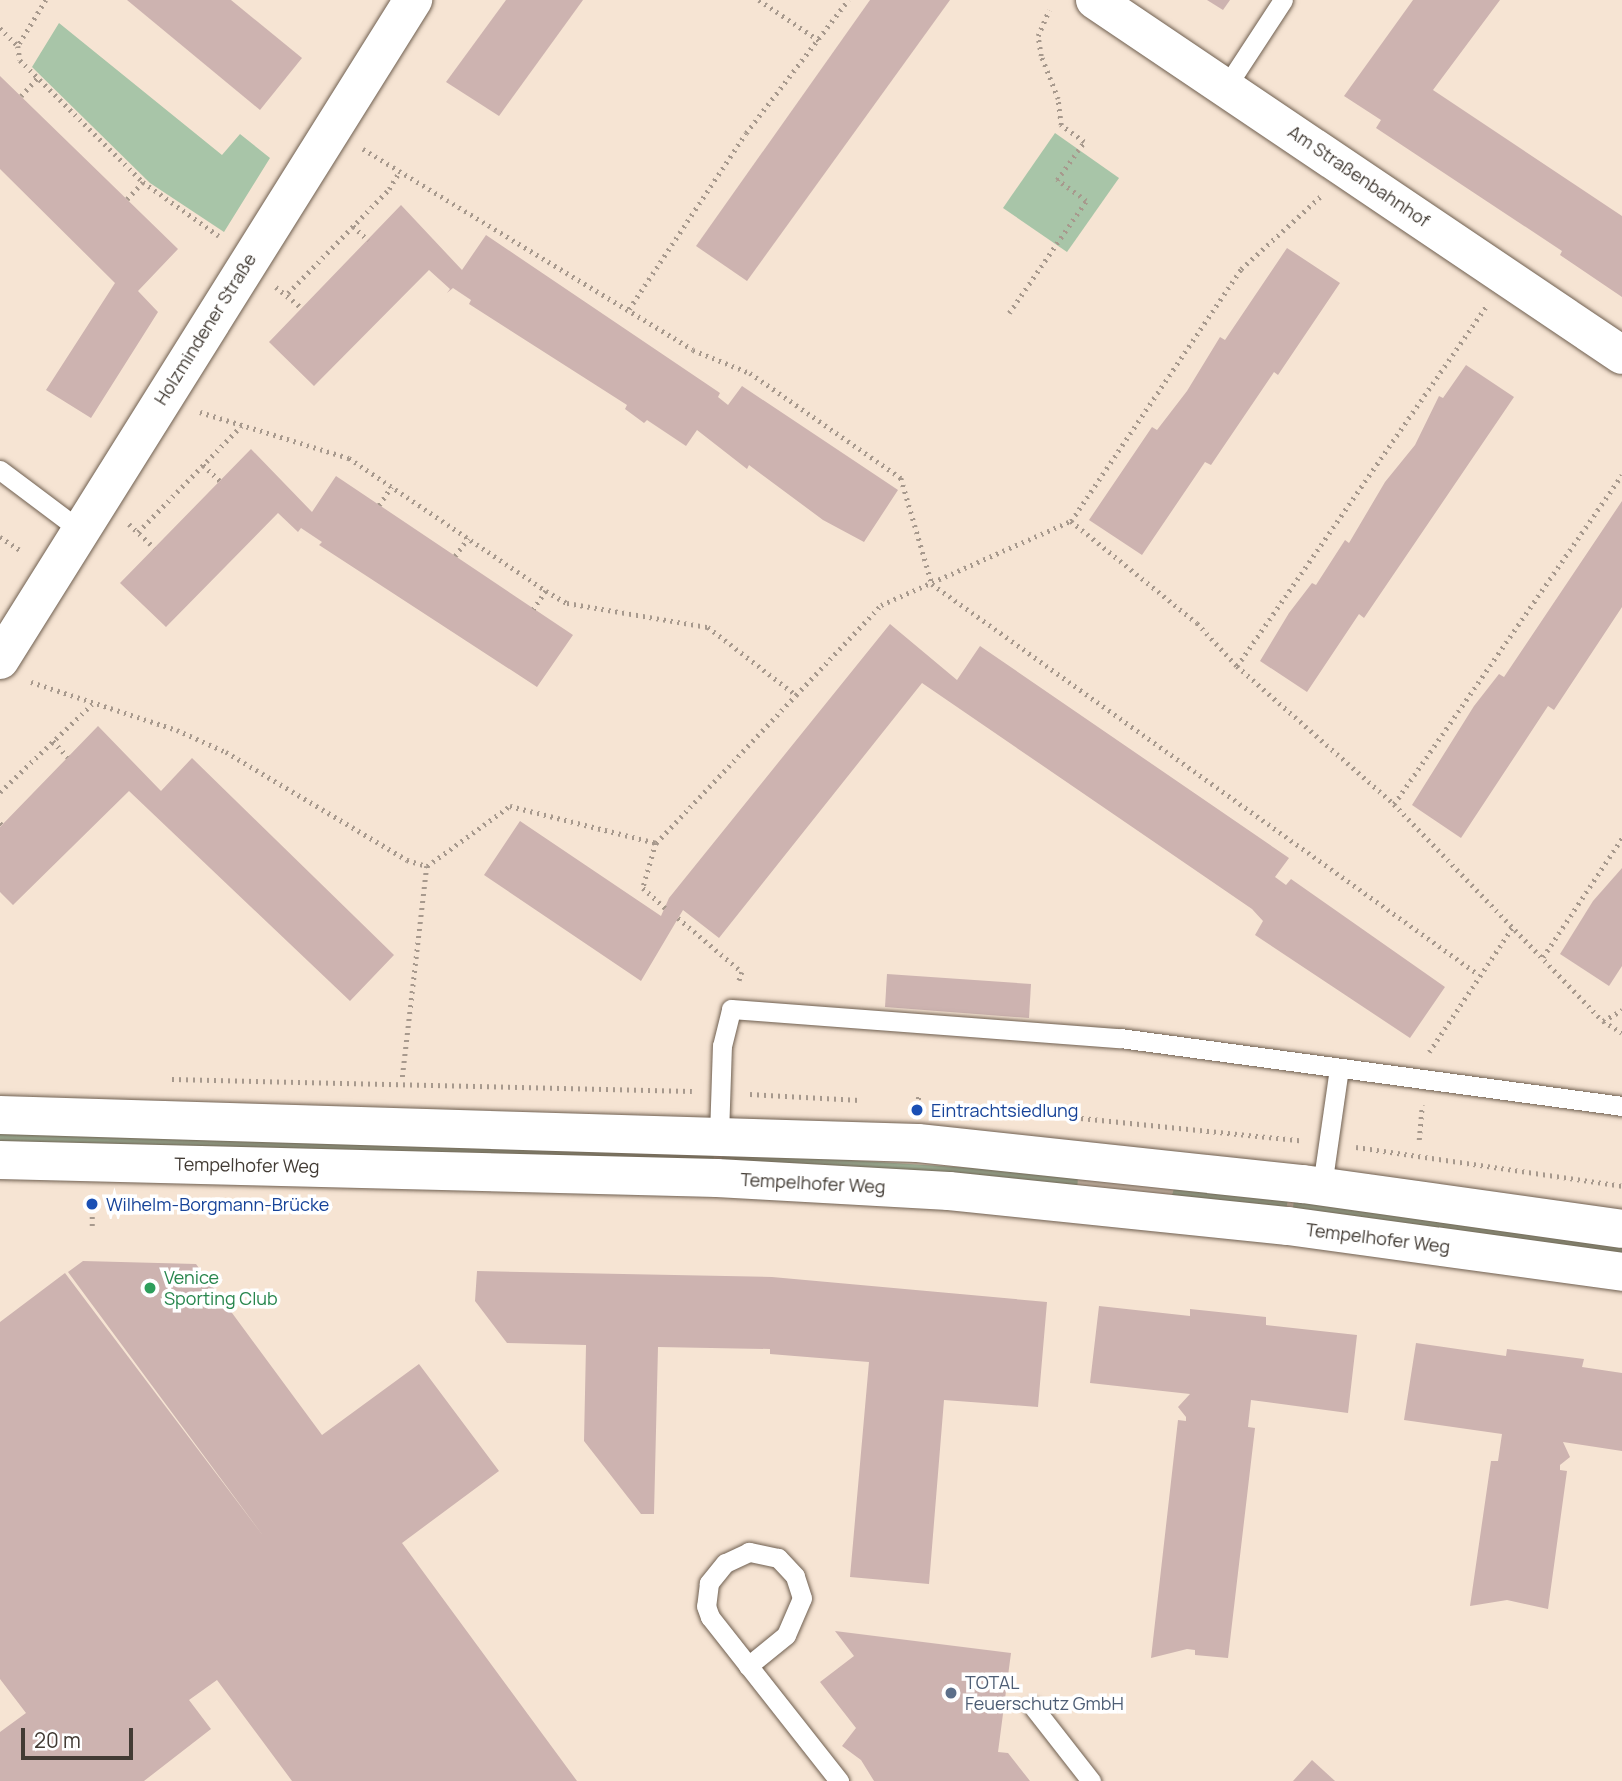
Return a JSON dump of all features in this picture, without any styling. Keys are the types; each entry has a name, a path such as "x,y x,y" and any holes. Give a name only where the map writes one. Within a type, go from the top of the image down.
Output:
{"street":[{"name":"Holzmindener Straße","path":"10,669 80,530 413,0"},
{"name":"Am Straßenbahnhof","path":"1095,0 1622,355"},
{"path":"0,1115 918,1143 1146,1165 1322,1186 1622,1229"},
{"name":"Tempelhofer Weg","path":"0,1160 717,1178 949,1191 1143,1210 1622,1272"},
{"path":"1143,1210 1146,1165"}],"lane":[{"path":"1226,87 1283,0"},
{"path":"0,470 80,530"},
{"path":"719,1135 722,1046 731,1010 1120,1038 1622,1106"},
{"path":"1322,1186 1339,1068"},
{"path":"748,1666 786,1635 802,1598 794,1576 778,1558 749,1552 725,1563 709,1583 706,1606 748,1666 839,1781"},
{"path":"1034,1708 1091,1781"}],"path":[{"path":"18,46 46,0"},
{"path":"759,0 820,41"},
{"path":"629,309 746,133 820,41 848,0"},
{"path":"1009,313 1086,201 1057,180 1084,142 1061,125 1058,99 1041,56 1038,36 1049,10"},
{"path":"0,28 18,46 20,60 143,182 226,240"},
{"path":"21,96 37,78"},
{"path":"355,144 693,350 750,373 901,478 932,584 1478,974"},
{"path":"303,308 288,293 353,226 400,171"},
{"path":"127,199 143,182"},
{"path":"666,909 643,888 656,842 881,605 1070,521 1241,269 1324,193"},
{"path":"353,226 368,240"},
{"path":"1237,666 1490,302"},
{"path":"189,408 349,458 567,603 708,627 796,695"},
{"path":"138,532 241,426"},
{"path":"204,465 220,481"},
{"path":"1394,804 1622,475"},
{"path":"379,505 391,487"},
{"path":"121,516 155,548"},
{"path":"1070,521 1197,623 1237,666 1394,804 1603,1021 1622,1033"},
{"path":"0,537 29,556"},
{"path":"455,556 468,538"},
{"path":"534,609 546,591"},
{"path":"10,669 92,704 177,730 226,752 407,860 427,866"},
{"path":"0,792 92,704"},
{"path":"53,741 68,757"},
{"path":"402,1082 427,866 510,806 656,842"},
{"path":"1543,957 1622,838"},
{"path":"678,918 742,972 731,1010"},
{"path":"1419,1140 1423,1080 1429,1047 1511,928"},
{"path":"1603,1021 1622,1010"},
{"path":"92,1204 92,1226"}],"green space":[{"path":"59,23 222,155 240,134 270,158 224,232 150,183 32,67"},
{"path":"1055,133 1119,178 1067,252 1003,208"},
{"path":"0,1133 714,1152 713,1169 0,1149"},
{"path":"722,1152 1078,1175 1077,1193 721,1169"},
{"path":"1175,1186 1288,1199 1285,1216 1171,1198"},
{"path":"1294,1199 1622,1245 1622,1263 1292,1217"}],"building":[{"path":"127,0 231,0 302,58 260,110"},
{"path":"506,0 583,0 499,116 446,82"},
{"path":"870,0 950,0 747,281 696,246"},
{"path":"1207,0 1230,0 1223,10"},
{"path":"1413,0 1500,0 1433,90 1622,216 1622,297 1560,255 1562,251 1376,128 1381,120 1344,96"},
{"path":"0,76 178,249 138,291 158,312 91,418 46,390 115,283 0,169"},
{"path":"401,205 462,270 486,235 720,393 718,397 728,405 742,386 898,490 864,542 823,520 749,465 747,469 697,430 686,446 647,420 644,423 625,409 627,405 469,304 471,300 453,288 447,293 450,289 429,270 314,386 269,342"},
{"path":"1287,248 1340,283 1278,375 1274,372 1211,465 1205,462 1142,555 1089,520 1152,427 1157,430 1187,391 1220,337 1225,340"},
{"path":"1466,365 1514,397 1364,618 1359,614 1307,692 1260,661 1289,613 1312,583 1316,585 1345,540 1349,543 1385,482 1415,445 1439,396 1443,398"},
{"path":"251,449 312,512 336,476 573,635 537,687 319,545 322,542 301,528 298,532 278,513 166,627 120,583"},
{"path":"1622,501 1622,607 1554,710 1548,706 1461,838 1412,805 1474,706 1499,674 1504,677"},
{"path":"890,624 957,680 980,646 1289,858 1275,877 1286,885 1291,879 1445,987 1410,1038 1255,935 1263,921 1252,909 922,683 719,938 683,910 641,981 484,875 520,821 661,916 669,898"},
{"path":"98,726 161,791 192,758 394,955 350,1001 129,791 13,905 0,892 0,827"},
{"path":"1622,868 1622,966 1609,986 1560,954 1593,901"},
{"path":"887,974 1031,984 1029,1018 885,1007"},
{"path":"83,1261 196,1264 322,1435 419,1364 499,1471 402,1543 577,1781 292,1781 217,1680 189,1700 211,1729 144,1781 0,1781 0,1732 26,1713 0,1679 0,1322 65,1273 264,1537 68,1272"},
{"path":"477,1271 772,1277 1047,1302 1038,1407 944,1400 929,1584 850,1577 869,1362 770,1354 770,1349 658,1347 654,1514 641,1514 584,1441 586,1345 507,1343 475,1301"},
{"path":"1099,1306 1190,1316 1190,1309 1266,1317 1266,1325 1357,1335 1348,1413 1251,1400 1248,1427 1255,1428 1228,1658 1195,1655 1195,1650 1187,1649 1151,1658 1178,1420 1186,1421 1178,1407 1190,1394 1090,1383"},
{"path":"1416,1343 1506,1356 1507,1349 1584,1359 1582,1367 1622,1373 1622,1451 1563,1442 1570,1457 1560,1465 1560,1470 1567,1471 1548,1609 1507,1600 1470,1606 1491,1461 1498,1461 1502,1434 1404,1420"},
{"path":"835,1631 1011,1653 998,1752 1008,1753 1030,1781 874,1781 861,1760 842,1746 856,1728 820,1682 854,1656"},
{"path":"1312,1760 1335,1781 1293,1781"}],"place":[{"name":"Eintrachtsiedlung","path":"917,1110"},
{"name":"Wilhelm-Borgmann-Brücke","path":"92,1204"},
{"name":"Venice Sporting Club","path":"150,1288"},
{"name":"TOTAL Feuerschutz GmbH","path":"951,1693"}]}
